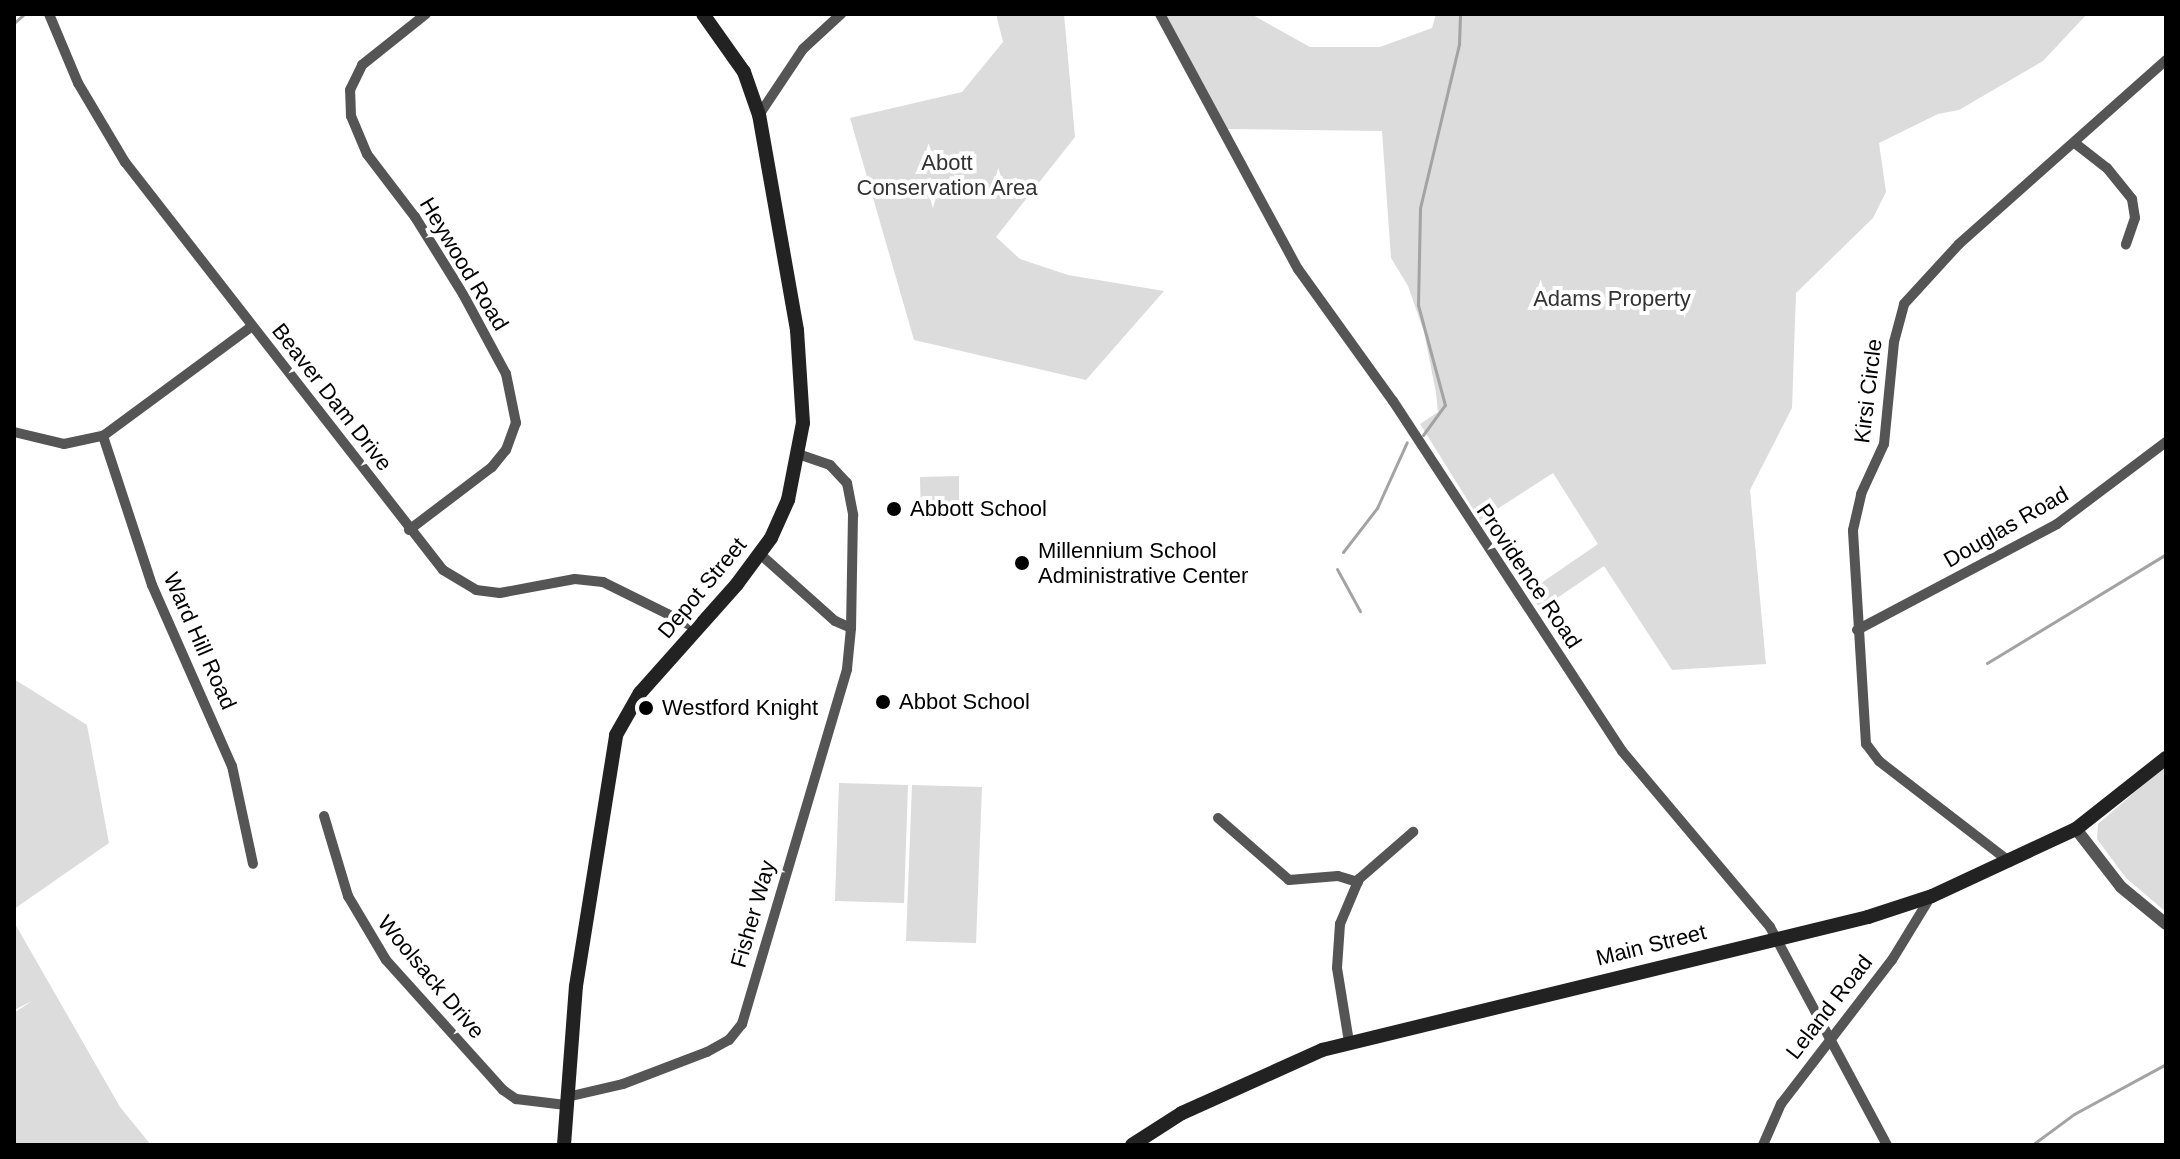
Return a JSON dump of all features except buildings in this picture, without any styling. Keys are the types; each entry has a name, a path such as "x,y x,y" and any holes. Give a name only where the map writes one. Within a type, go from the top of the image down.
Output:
{"main road":[{"name":"Depot Street","path":"564,1145 576,986 616,735 640,693 760,554 788,500 798,454 800,361 759,115 744,72 703,14"},
{"name":"Main Street","path":"1132,1145 1221,1094 1349,1042 1868,917 1932,896 2076,829 2166,758"}],"street":[{"name":"Beaver Dam Drive","path":"49,14 105,132 409,530 443,570 476,590 516,593 575,579 594,580 698,629"},
{"name":"Heywood Road","path":"409,530 492,467 506,450 516,423 511,387 476,317 426,233 367,154 351,116 350,90 362,65 426,14"},
{"path":"759,115 803,49 841,14"},
{"name":"Providence Road","path":"1160,14 1298,269 1393,401 1622,751 1739,887 1776,938 1887,1145"},
{"name":"Kirsi Circle","path":"2010,862 1891,771 1866,744 1853,530 1860,497 1884,444 1894,342 1904,304 1959,244 2076,144 2166,60"},
{"path":"2076,144 2107,168 2132,199 2135,218 2126,244"},
{"path":"14,432 64,444 103,436 252,326"},
{"name":"Ward Hill Road","path":"103,436 152,585 232,766 253,864"},
{"name":"Douglas Road","path":"1857,630 2057,524 2166,442"},
{"name":"Fisher Way","path":"567,1101 648,1076 721,1046 739,1029 847,669 851,628 853,515 847,483 830,465 798,454"},
{"path":"760,554 835,621 851,628"},
{"name":"Woolsack Drive","path":"324,816 348,896 386,960 509,1095 567,1101"},
{"path":"1218,818 1289,880 1338,876 1358,882"},
{"path":"2076,829 2121,887 2166,924"},
{"path":"1349,1042 1337,946 1340,924 1358,882 1384,853 1413,832"},
{"name":"Leland Road","path":"1763,1145 1781,1104 1892,960 1932,896"}],"green space":[{"name":"Abott Conservation Area","path":"996,14 1064,14 1075,137 996,237 1020,259 1068,275 1164,291 1086,380 914,340 850,118 962,92 1003,42"},
{"name":"Adams Property","path":"1163,14 1251,14 1310,47 1380,47 1432,28 1436,14 2087,14 2043,61 1959,110 1938,114 1879,143 1886,192 1873,218 1796,293 1792,408 1750,490 1766,664 1672,670 1604,566 1541,609 1528,592 1598,544 1553,473 1480,520 1420,424 1438,412 1436,393 1424,332 1408,286 1391,258 1382,131 1225,129"},
{"path":"959,476 959,519 921,520 920,477"},
{"path":"14,679 87,725 109,843 14,909"},
{"path":"2166,765 2166,912 2126,878 2097,839 2098,824"},
{"path":"839,783 908,785 904,903 835,901"},
{"path":"912,785 982,787 976,943 906,941"},
{"path":"14,922 120,1107 151,1145 14,1145 14,1013 32,1001 14,1010"}],"waterway":[{"path":"14,23 24,14"},
{"path":"1423,435 1445,405 1418,305 1420,208 1459,44 1460,14"},
{"path":"1343,552 1377,508 1407,442"},
{"path":"1987,663 2166,554"},
{"path":"1337,569 1360,611"},
{"path":"2032,1145 2074,1114 2166,1064"}],"place":[{"name":"Abbott School","path":"894,509"},
{"name":"Millennium School Administrative Center","path":"1022,563"},
{"name":"Abbot School","path":"883,702"},
{"name":"Westford Knight","path":"646,708"}]}
